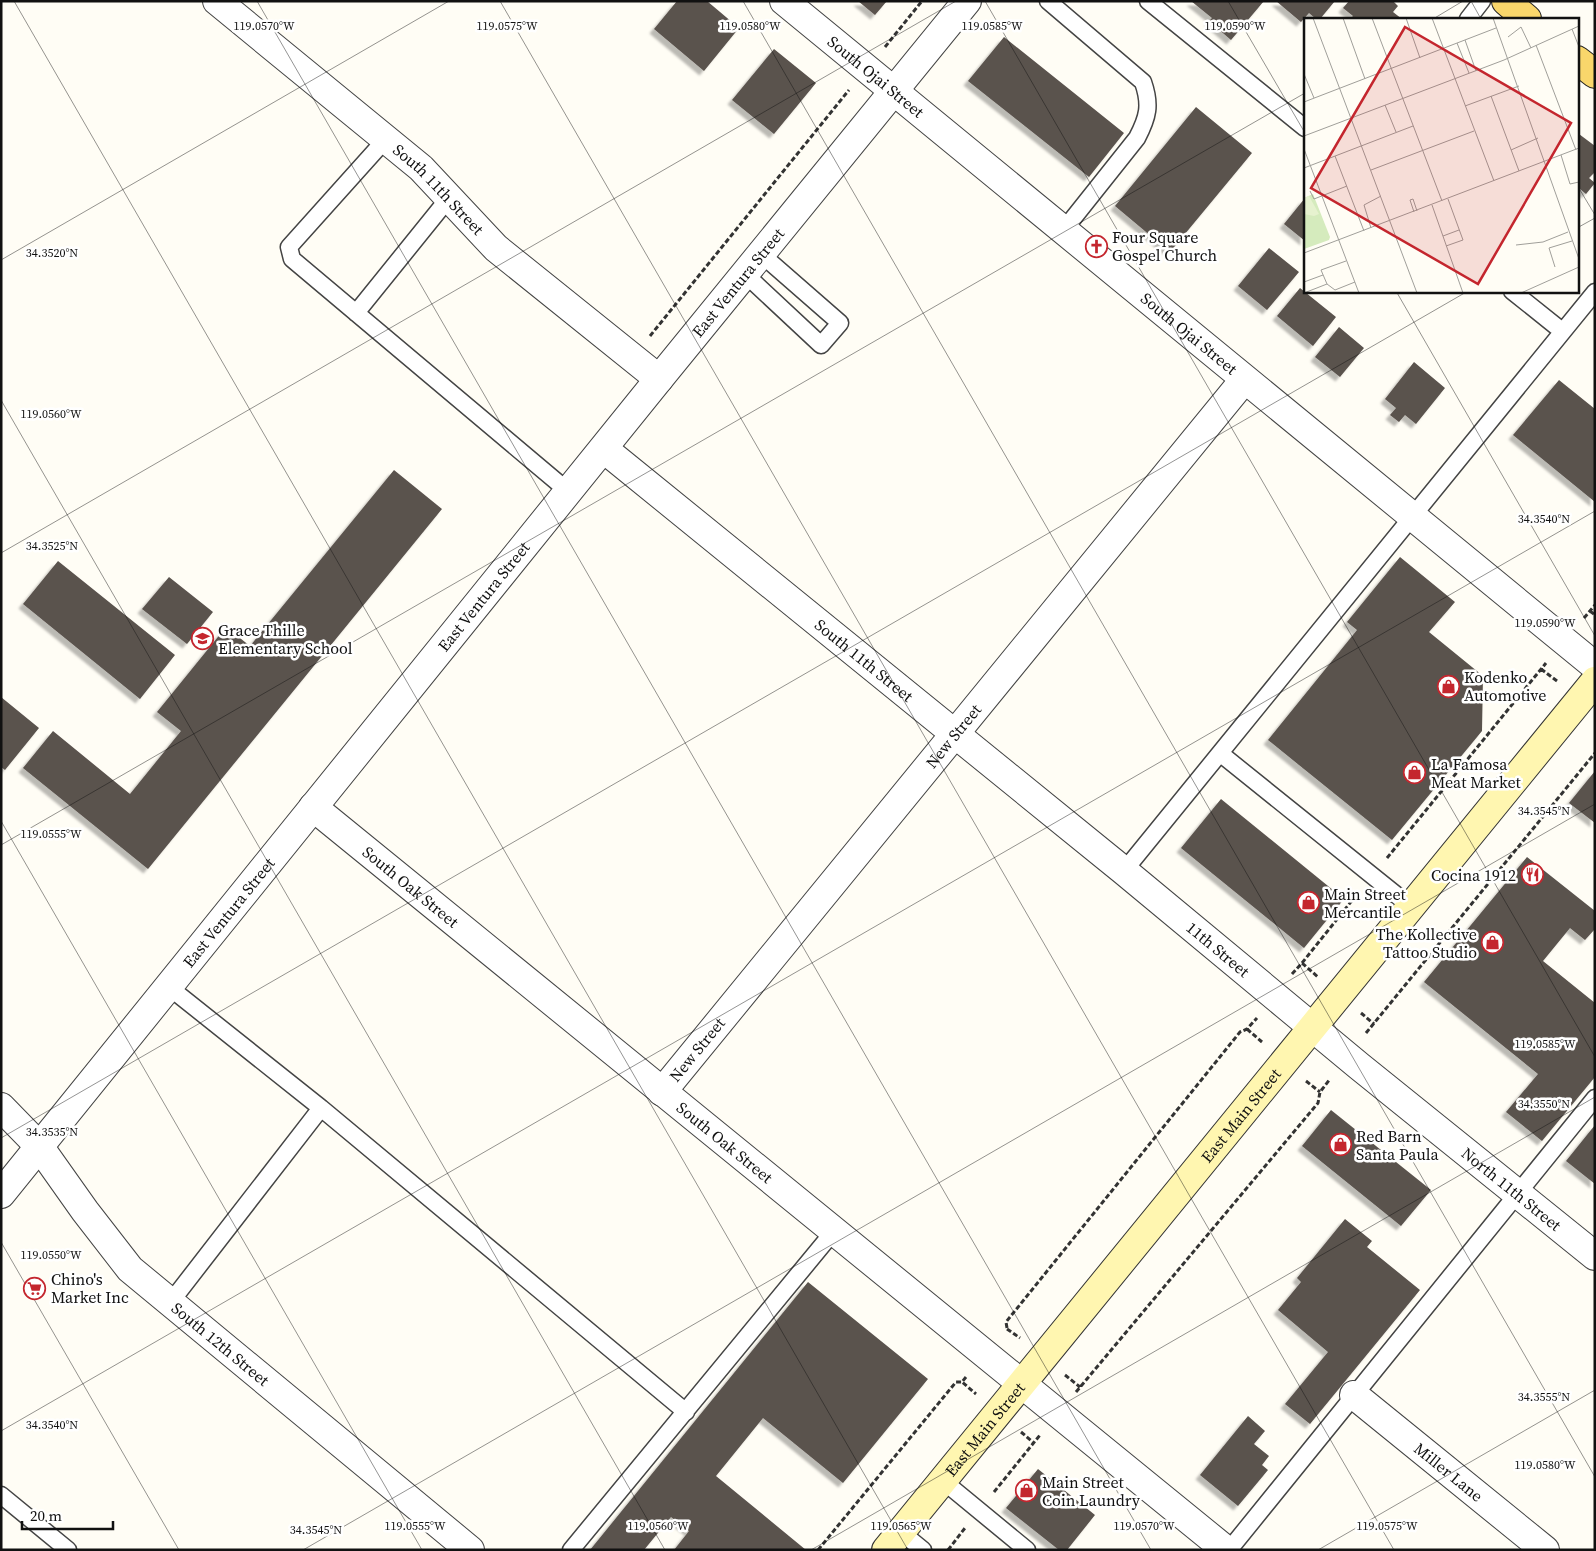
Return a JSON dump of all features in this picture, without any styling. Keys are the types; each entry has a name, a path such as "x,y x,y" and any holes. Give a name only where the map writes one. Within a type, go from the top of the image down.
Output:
{"main road":[{"path":"1506,1 1526,18"},
{"path":"1578,61 1595,74"}],"street":[{"name":"South 11th Street","path":"217,1 421,168 448,200 496,248 659,379"},
{"name":"South Ojai Street","path":"784,1 1595,666"},
{"name":"East Ventura Street","path":"1,1194 967,1"},
{"name":"New Street","path":"662,1092 1244,380"},
{"name":"South 11th Street","path":"604,449 1124,871"},
{"name":"East Main Street","path":"893,1541 1595,681"},
{"name":"South Oak Street","path":"313,807 1227,1550"},
{"name":"11th Street","path":"1124,871 1312,1027"},
{"name":"North 11th Street","path":"1312,1027 1595,1256"},
{"name":"South 12th Street","path":"1,1108 39,1146 85,1211 130,1269 470,1550"},
{"name":"Miller Lane","path":"1354,1395 1545,1550"}],"lane":[{"path":"1048,1 1143,82 1148,98 1146,121 1137,138 1063,231"},
{"path":"1148,1 1304,127"},
{"path":"1469,18 1482,1"},
{"path":"385,140 289,248 292,259 570,492"},
{"path":"356,313 448,200"},
{"path":"753,264 840,323 821,345 753,264"},
{"path":"1513,292 1562,331"},
{"path":"1124,871 1595,292"},
{"path":"1220,754 1410,906"},
{"path":"169,987 321,1108 686,1412"},
{"path":"1227,1550 1595,1098"},
{"path":"170,1302 321,1108"},
{"path":"571,1550 834,1231"},
{"path":"942,1480 1027,1550"},
{"path":"1,1495 68,1550"},
{"path":"893,1541 923,1550"}],"path":[{"path":"885,46 922,1"},
{"path":"632,358 849,90"},
{"path":"1595,605 1590,611 1595,615"},
{"path":"1302,963 1541,669"},
{"path":"948,1550 1058,1413 1318,1103 1320,1092 1595,753"},
{"path":"1007,1328 1006,1322 1240,1032 1247,1029"},
{"path":"818,1550 956,1382 962,1382"}],"building":[{"path":"677,1 707,1 739,28 704,71 654,29"},
{"path":"858,1 887,1 875,15"},
{"path":"1191,1 1264,1 1231,40 1209,21 1212,18"},
{"path":"1276,1 1335,1 1321,18 1315,18 1309,13 1301,22"},
{"path":"1349,1 1393,1 1398,6 1393,12 1401,18 1351,18 1353,16 1343,8"},
{"path":"1004,37 1124,133 1089,177 968,81"},
{"path":"774,49 816,83 774,134 732,100"},
{"path":"1196,107 1252,153 1170,252 1115,206"},
{"path":"1578,135 1595,146 1595,172 1589,178 1595,183 1586,194 1580,189 1578,192"},
{"path":"1304,199 1304,240 1284,224"},
{"path":"1269,248 1299,272 1267,310 1238,286"},
{"path":"1300,288 1336,317 1313,346 1277,316"},
{"path":"1339,327 1364,348 1340,377 1315,357"},
{"path":"1414,362 1445,388 1416,424 1405,415 1399,422 1390,415 1396,408 1385,399"},
{"path":"1559,380 1595,409 1595,502 1513,435"},
{"path":"394,470 442,509 148,869 23,768 53,731 130,794 181,731 157,712 226,627 250,646"},
{"path":"1400,557 1455,602 1429,632 1483,676 1482,731 1392,840 1268,740 1357,630 1347,622"},
{"path":"58,561 175,655 140,699 23,604"},
{"path":"169,577 213,612 187,644 142,609"},
{"path":"1,697 39,728 5,770 1,767"},
{"path":"1595,771 1595,823 1569,803"},
{"path":"1221,799 1344,899 1304,948 1181,848"},
{"path":"1527,857 1595,911 1595,929 1585,940 1570,928 1543,961 1595,1003 1595,1077 1542,1141 1506,1112 1538,1074 1424,982"},
{"path":"1331,1110 1431,1190 1401,1226 1302,1146"},
{"path":"1595,1125 1595,1184 1566,1161"},
{"path":"1345,1219 1372,1241 1367,1247 1420,1290 1310,1424 1285,1404 1328,1352 1278,1310 1301,1282 1297,1278"},
{"path":"808,1282 928,1379 843,1483 763,1418 716,1476 806,1550 674,1550 689,1531 671,1517 644,1550 590,1550"},
{"path":"1248,1416 1265,1431 1254,1444 1269,1456 1262,1465 1268,1470 1238,1506 1200,1475"},
{"path":"1038,1469 1095,1515 1067,1550 1059,1550 1006,1508"}],"place":[{"name":"Four Square Gospel Church","path":"1096,246"},
{"name":"Grace Thille Elementary School","path":"202,639"},
{"name":"Kodenko Automotive","path":"1448,686"},
{"name":"La Famosa Meat Market","path":"1415,773"},
{"name":"Cocina 1912","path":"1532,875"},
{"name":"Main Street Mercantile","path":"1308,903"},
{"name":"The Kollective Tattoo Studio","path":"1493,943"},
{"name":"Red Barn Santa Paula","path":"1340,1145"},
{"name":"Chino's Market Inc","path":"35,1288"},
{"name":"Main Street Coin Laundry","path":"1026,1491"}]}
